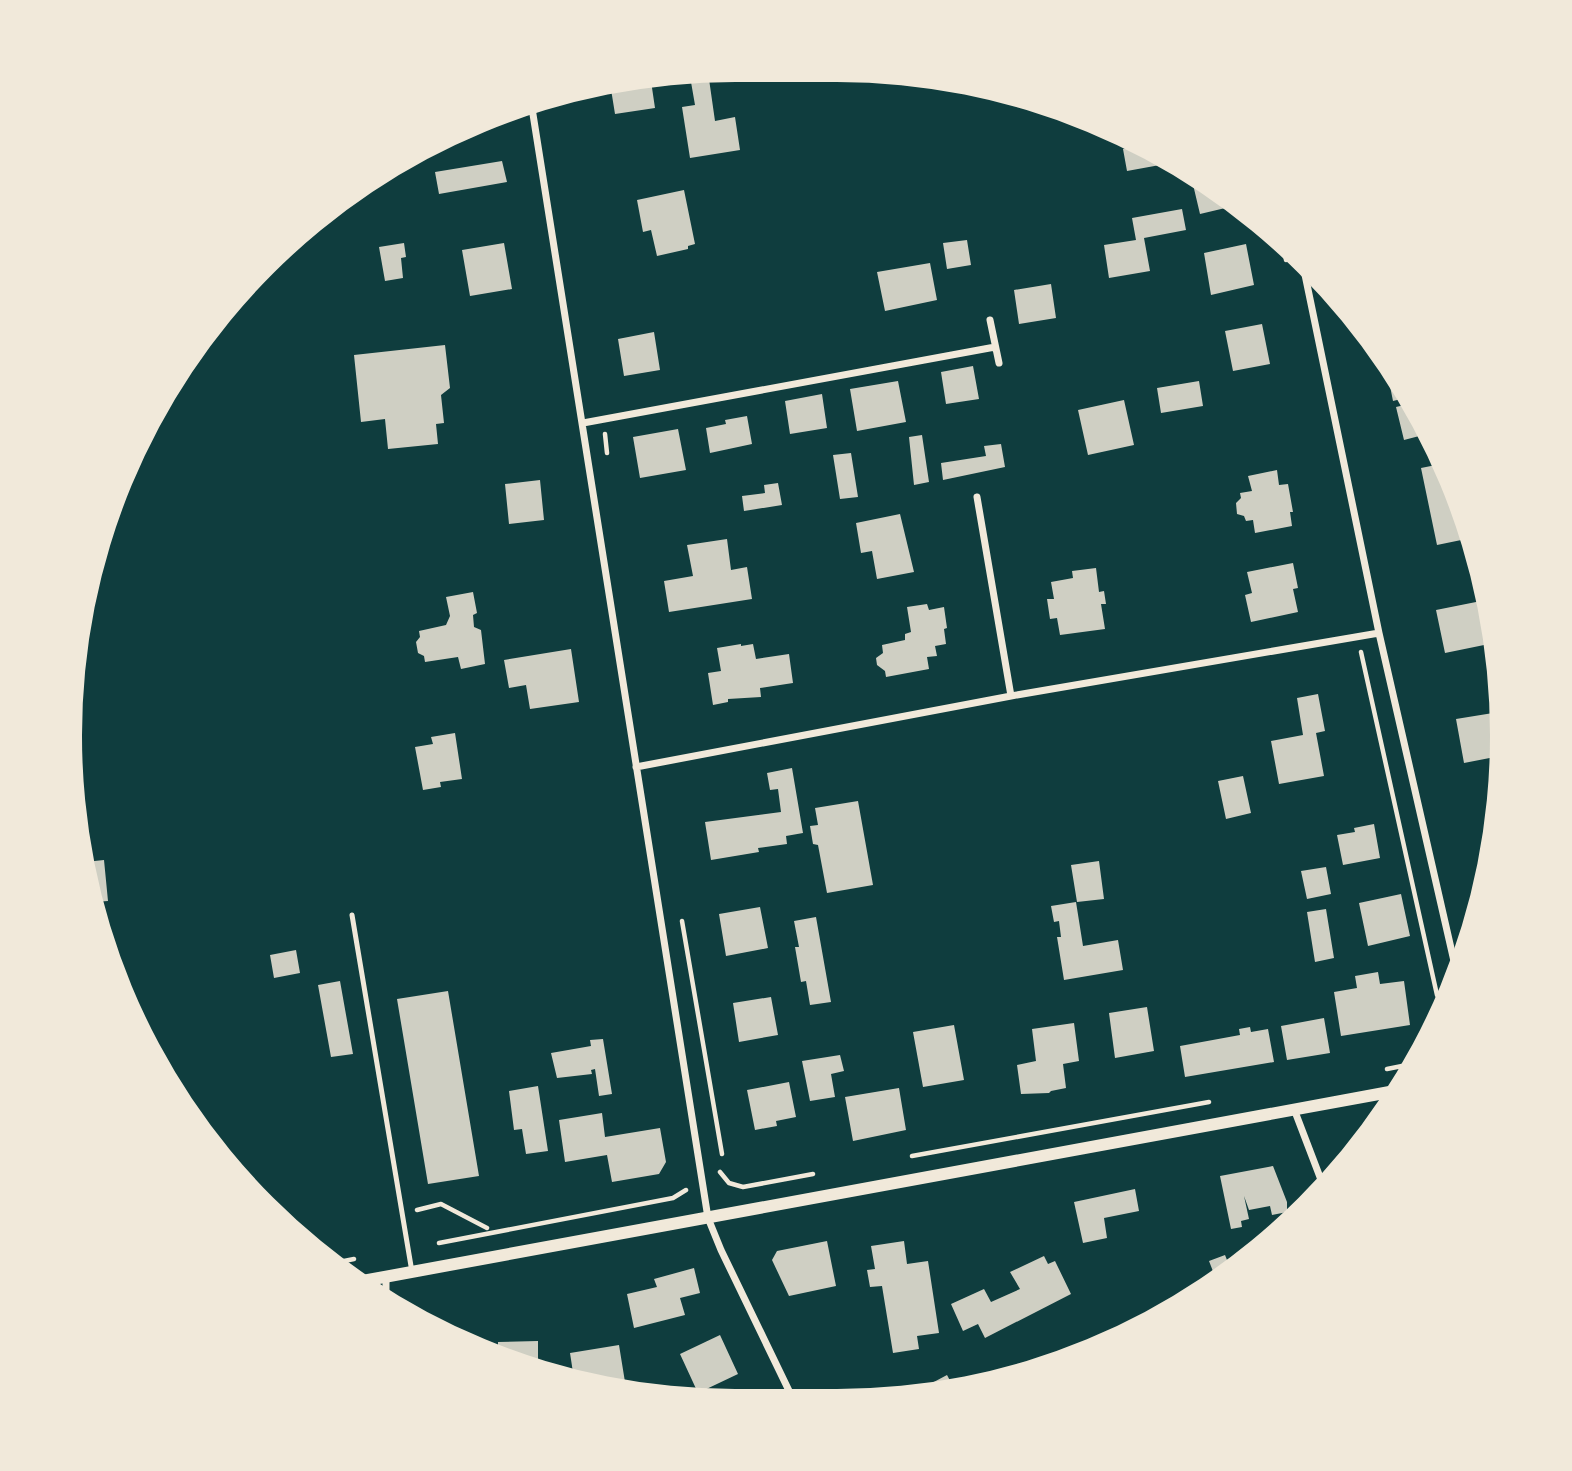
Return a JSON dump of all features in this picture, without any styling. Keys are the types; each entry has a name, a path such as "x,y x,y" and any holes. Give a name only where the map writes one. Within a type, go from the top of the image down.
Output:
{"street":[{"path":"534,115 708,1218 788,1389"},
{"path":"1307,283 1379,633 1452,953"},
{"path":"990,320 999,363"},
{"path":"583,422 995,347"},
{"path":"977,497 1011,696"},
{"path":"636,767 1011,696 1379,633"},
{"path":"373,1279 1383,1093"},
{"path":"1293,1109 1319,1175"},
{"path":"386,1277 386,1287"}],"lane":[{"path":"352,915 412,1272"}],"path":[{"path":"1358,638 1437,991"},
{"path":"1385,1069 1399,1066"},
{"path":"910,1157 1221,1100"},
{"path":"408,1250 673,1198 687,1189 689,1168 718,1164 720,1173 729,1183 743,1187 818,1174"},
{"path":"401,1214 441,1204 487,1228"},
{"path":"348,1261 359,1259"}],"building":[{"path":"710,83 715,121 735,117 740,150 690,158 682,107 695,105 691,84"},
{"path":"652,88 655,108 615,114 612,94"},
{"path":"1123,149 1155,166 1127,171"},
{"path":"502,161 507,182 439,194 435,172"},
{"path":"1194,189 1222,209 1200,214"},
{"path":"684,190 695,244 688,246 688,249 657,256 651,230 643,232 637,200"},
{"path":"1182,209 1186,230 1144,238 1150,271 1109,278 1104,245 1136,240 1132,218"},
{"path":"967,240 971,265 947,269 943,243"},
{"path":"404,243 406,257 401,258 403,278 385,281 379,247"},
{"path":"504,243 512,289 470,296 462,250"},
{"path":"1246,244 1254,285 1211,295 1204,253"},
{"path":"930,263 937,300 885,311 877,272"},
{"path":"1051,284 1056,318 1019,324 1014,290"},
{"path":"1262,324 1270,364 1233,371 1225,331"},
{"path":"654,332 660,370 624,376 618,339"},
{"path":"445,345 450,388 441,395 444,423 436,424 438,444 388,449 385,419 361,422 354,355"},
{"path":"973,366 979,399 946,404 941,372"},
{"path":"898,381 906,422 857,431 850,389"},
{"path":"1199,381 1203,406 1161,413 1157,388"},
{"path":"822,394 827,428 790,434 785,401"},
{"path":"1124,400 1134,445 1088,455 1078,410"},
{"path":"1400,406 1417,437 1404,440 1396,407"},
{"path":"747,416 752,444 710,453 706,428 726,424 725,420"},
{"path":"678,429 686,470 640,478 633,437"},
{"path":"922,435 929,482 914,485 909,437"},
{"path":"1001,444 1005,467 943,480 941,463 986,456 984,446"},
{"path":"851,453 858,497 840,499 833,455"},
{"path":"1431,466 1459,540 1437,545 1421,468"},
{"path":"1277,470 1279,485 1288,484 1293,512 1290,512 1292,526 1255,533 1253,520 1246,521 1244,516 1237,514 1236,503 1241,498 1240,493 1252,491 1248,476"},
{"path":"540,480 544,520 509,524 505,484"},
{"path":"778,483 782,505 744,511 742,496 765,493 764,485"},
{"path":"900,514 914,572 877,579 872,551 861,553 856,523"},
{"path":"727,539 731,570 747,567 752,599 669,612 664,581 693,576 687,545"},
{"path":"1293,563 1298,588 1293,589 1298,612 1251,622 1245,595 1252,593 1247,572"},
{"path":"1096,568 1099,592 1104,591 1106,604 1101,604 1105,629 1060,635 1057,618 1050,619 1047,599 1054,599 1051,582 1073,578 1072,571"},
{"path":"473,592 477,613 473,615 474,627 481,630 485,664 461,669 458,657 425,662 424,656 418,653 416,642 420,637 419,631 446,625 450,616 446,597"},
{"path":"1476,602 1483,645 1445,653 1436,610"},
{"path":"927,604 929,610 944,607 946,644 935,646 937,656 927,657 929,669 886,677 885,671 877,665 876,658 883,653 882,645 905,640 905,634 911,632 907,607"},
{"path":"753,644 756,659 789,654 793,683 760,688 761,697 728,699 728,702 713,705 708,673 721,671 717,648"},
{"path":"571,649 579,702 530,709 526,685 509,688 504,660"},
{"path":"1318,694 1325,731 1316,733 1324,776 1279,784 1271,741 1303,735 1297,698"},
{"path":"1489,714 1489,758 1464,763 1456,719"},
{"path":"455,733 462,779 440,782 441,787 423,790 415,747 433,744 431,737"},
{"path":"792,768 803,833 786,836 787,844 711,860 705,822 781,812 778,789 770,790 767,773"},
{"path":"1243,776 1251,813 1226,819 1218,781"},
{"path":"858,801 873,885 827,893 818,845 813,844 810,826 818,825 815,808"},
{"path":"1374,824 1380,858 1343,865 1337,835 1355,832 1354,828"},
{"path":"104,860 108,901 104,901 95,861"},
{"path":"1099,861 1104,899 1077,902 1071,865"},
{"path":"1326,867 1331,894 1307,899 1301,871"},
{"path":"1401,894 1410,936 1368,946 1359,903"},
{"path":"1076,902 1083,946 1118,940 1123,970 1064,980 1057,937 1061,937 1059,921 1054,922 1051,906"},
{"path":"760,907 768,948 726,956 719,914"},
{"path":"1326,909 1334,958 1315,962 1307,912"},
{"path":"816,917 831,1002 810,1005 806,981 801,982 794,921"},
{"path":"296,950 300,973 274,978 270,955"},
{"path":"1378,972 1380,984 1404,981 1410,1025 1341,1036 1334,992 1357,988 1355,976"},
{"path":"340,981 353,1054 331,1057 318,985"},
{"path":"448,991 479,1176 428,1184 397,999"},
{"path":"771,997 778,1035 739,1042 733,1003"},
{"path":"1147,1007 1154,1051 1115,1058 1109,1013"},
{"path":"1324,1018 1330,1053 1287,1060 1281,1026"},
{"path":"1074,1023 1079,1061 1063,1064 1066,1088 1049,1093 1021,1094 1017,1065 1036,1061 1032,1029"},
{"path":"954,1025 964,1080 923,1087 913,1032"},
{"path":"1250,1027 1251,1032 1268,1029 1274,1062 1185,1077 1180,1046 1240,1035 1239,1029"},
{"path":"603,1039 612,1094 599,1096 595,1069 591,1070 592,1074 557,1078 551,1053 591,1046 590,1040"},
{"path":"840,1055 844,1071 831,1074 835,1097 810,1101 802,1061"},
{"path":"789,1082 796,1117 776,1121 777,1126 755,1130 747,1090"},
{"path":"538,1086 548,1151 526,1154 522,1129 514,1130 509,1091"},
{"path":"899,1088 906,1130 853,1141 845,1097"},
{"path":"602,1113 605,1137 660,1128 666,1162 659,1174 612,1182 607,1155 565,1162 559,1120"},
{"path":"1273,1166 1287,1208 1281,1213 1272,1215 1270,1206 1249,1210 1244,1196 1249,1219 1241,1221 1242,1227 1231,1229 1220,1176"},
{"path":"1135,1189 1139,1211 1104,1218 1107,1238 1083,1243 1074,1202"},
{"path":"827,1241 836,1286 789,1296 772,1260 777,1251"},
{"path":"904,1241 907,1264 928,1261 939,1333 917,1336 919,1349 893,1353 882,1286 870,1287 867,1270 875,1269 871,1246"},
{"path":"1225,1255 1227,1259 1212,1269 1209,1261"},
{"path":"1044,1256 1048,1264 1055,1261 1071,1294 985,1338 978,1324 963,1331 951,1304 984,1289 991,1302 1020,1289 1010,1272"},
{"path":"694,1268 700,1293 680,1298 685,1315 634,1328 627,1294 657,1287 654,1279"},
{"path":"720,1335 738,1374 709,1388 695,1387 680,1354"},
{"path":"538,1341 538,1358 498,1344"},
{"path":"619,1345 624,1379 572,1367 570,1353"}]}
